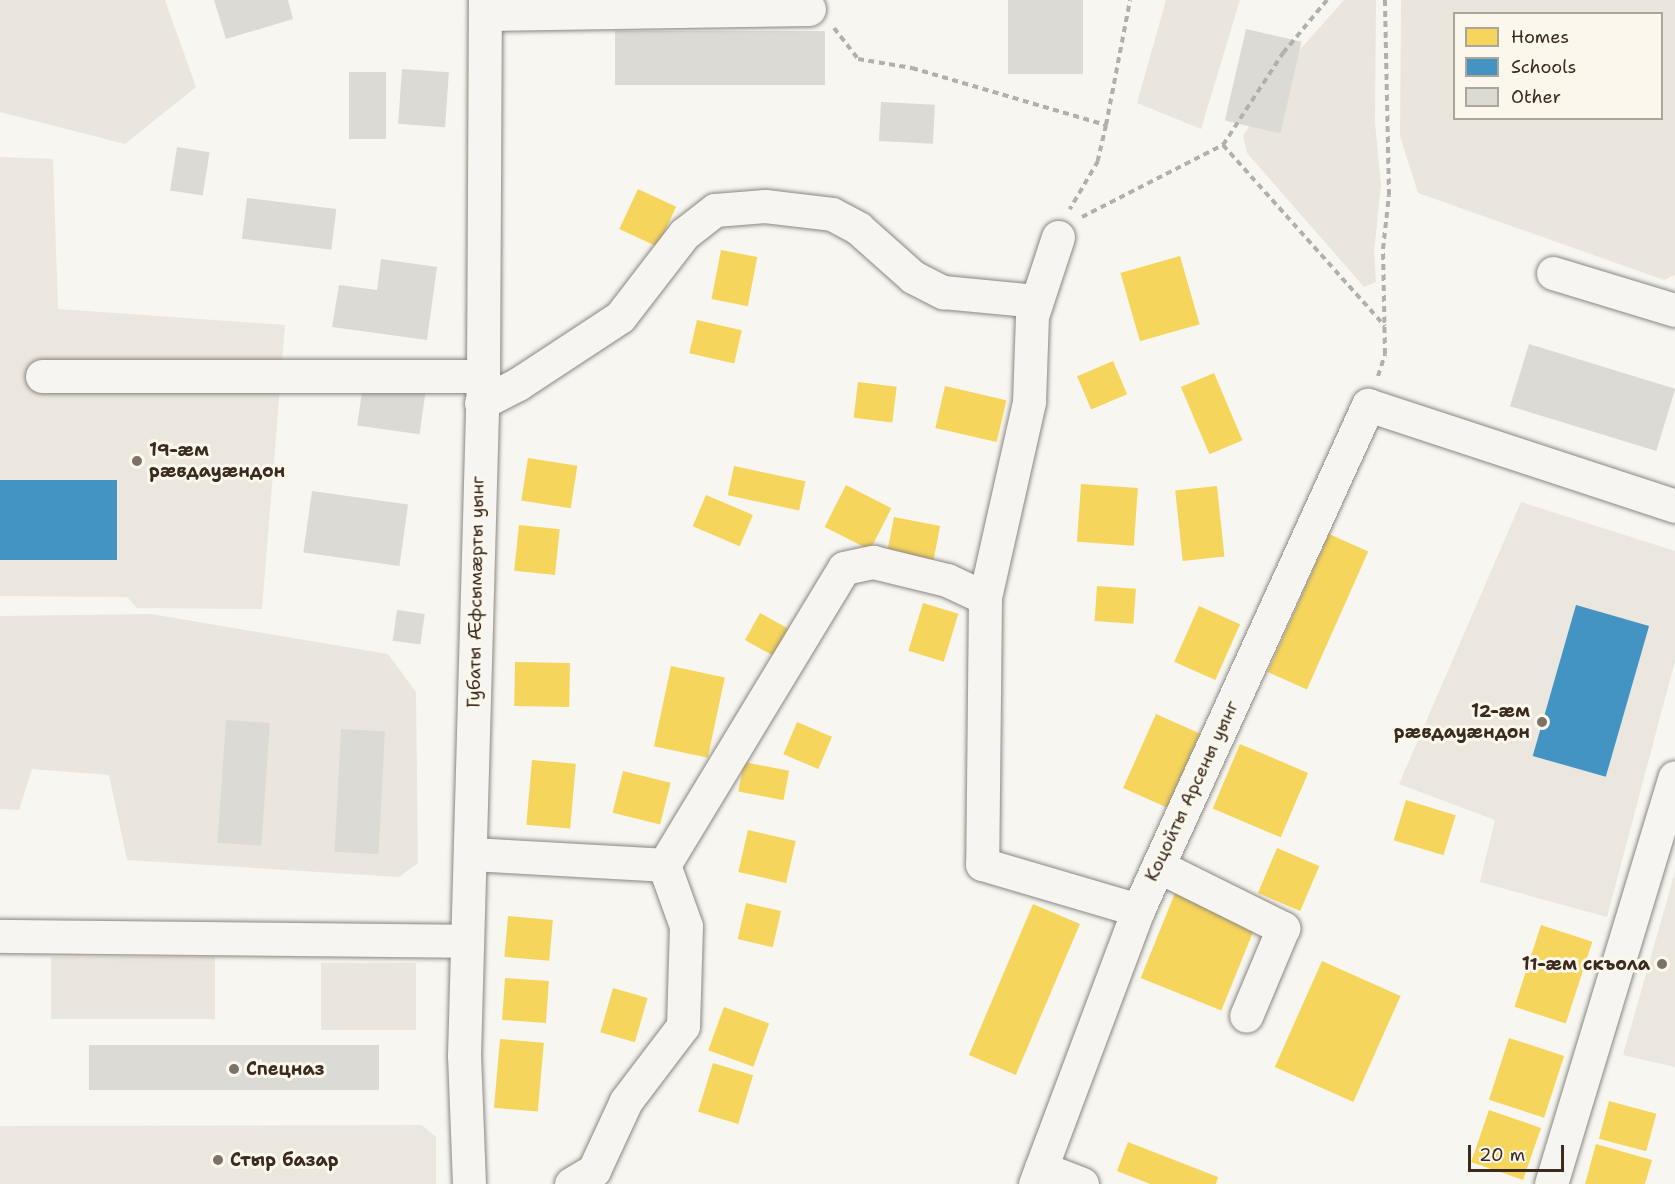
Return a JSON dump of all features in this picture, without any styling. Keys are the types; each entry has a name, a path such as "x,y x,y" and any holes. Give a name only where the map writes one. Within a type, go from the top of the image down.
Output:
{"street":[{"path":"484,13 809,9"},
{"name":"Губаты Æфсымæрты уынг","path":"469,1184 464,1056 482,390 484,13"},
{"path":"42,376 482,390 518,384 620,318 684,234 715,210 765,206 832,214 858,228 912,278 943,292 1036,301"},
{"path":"1058,237 1032,316 1029,402 985,598 982,864 1138,910"},
{"path":"1553,273 1675,310"},
{"path":"1368,405 1675,506"},
{"name":"Коцойты Арсены уынг","path":"1038,1176 1138,910 1368,405"},
{"path":"664,865 844,568 873,562 947,580 985,598"},
{"path":"1551,1184 1663,862 1675,777"},
{"path":"470,854 664,865"},
{"path":"571,1184 594,1170 626,1101 683,1026 686,926 664,865"},
{"path":"1158,866 1283,928 1246,1016"},
{"path":"0,936 467,941"},
{"path":"1038,1176 1082,1184"}],"path":[{"path":"1058,237 1077,192 1098,161 1130,0"},
{"path":"1058,237 1086,214 1223,145 1283,53 1327,0"},
{"path":"1368,405 1385,354 1383,249 1389,195 1385,0"},
{"path":"809,9 822,12 858,59 912,68 1106,125"},
{"path":"1223,145 1384,326"}],"shaded area":[{"path":"0,0 165,0 196,87 125,144 0,112"},
{"path":"1166,0 1240,0 1201,129 1137,103"},
{"path":"1344,0 1376,0 1375,122 1381,185 1374,252 1376,282 1364,287 1247,153 1243,136 1287,64"},
{"path":"1401,0 1675,0 1675,275 1664,280 1418,193 1400,136"},
{"name":"19-æм рӕвдауӕндон","path":"0,157 53,159 58,309 285,325 262,609 137,608 127,597 0,596"},
{"name":"12-æм рӕвдауӕндон","path":"1521,502 1675,551 1675,661 1607,917 1480,882 1495,820 1399,784"},
{"path":"151,614 388,654 416,692 418,863 399,877 127,860 109,775 32,769 19,810 0,809 0,616"},
{"name":"11-æм скъола","path":"1675,872 1675,1067 1623,1055"},
{"path":"51,957 215,957 215,1019 51,1019"},
{"path":"321,963 416,963 416,1030 321,1030"},
{"name":"Стыр базар","path":"422,1125 436,1137 436,1184 0,1184 0,1126"}],"building: Homes":[{"path":"638,189 676,207 657,247 619,229"},
{"path":"721,250 757,257 748,306 711,299"},
{"path":"1180,256 1200,324 1140,341 1120,273"},
{"path":"697,320 742,330 734,363 689,353"},
{"path":"1113,361 1127,394 1091,409 1077,376"},
{"path":"1214,373 1243,440 1209,454 1181,387"},
{"path":"858,382 897,387 892,422 854,418"},
{"path":"945,386 1006,400 997,442 935,428"},
{"path":"528,458 577,466 571,508 521,500"},
{"path":"734,466 805,481 799,511 728,495"},
{"path":"1081,484 1138,488 1134,546 1077,542"},
{"path":"846,485 891,508 870,550 825,527"},
{"path":"1217,486 1224,557 1183,561 1175,490"},
{"path":"706,495 753,515 740,546 693,526"},
{"path":"894,517 940,526 932,566 886,557"},
{"path":"519,525 560,529 555,575 514,571"},
{"path":"1329,534 1368,551 1307,689 1268,672"},
{"path":"1097,586 1136,589 1133,624 1095,621"},
{"path":"923,603 958,614 944,662 908,651"},
{"path":"1199,606 1240,624 1215,680 1174,662"},
{"path":"760,613 793,631 778,659 745,640"},
{"path":"515,662 570,663 569,707 514,706"},
{"path":"671,666 725,677 708,758 654,746"},
{"path":"1156,714 1200,734 1167,808 1123,788"},
{"path":"797,722 832,737 818,769 783,754"},
{"path":"1240,744 1308,773 1281,837 1213,808"},
{"path":"532,760 576,764 570,829 526,825"},
{"path":"744,762 789,771 783,800 738,791"},
{"path":"623,771 671,783 660,825 613,813"},
{"path":"1406,800 1456,815 1443,855 1394,840"},
{"path":"748,830 796,841 786,883 738,872"},
{"path":"1277,848 1319,866 1300,911 1258,893"},
{"path":"1177,888 1258,921 1221,1011 1141,978"},
{"path":"746,903 781,911 773,947 738,939"},
{"path":"1033,904 1080,924 1016,1075 969,1055"},
{"path":"508,916 553,920 549,961 504,957"},
{"path":"1541,925 1592,942 1566,1023 1514,1007"},
{"path":"1322,961 1401,996 1353,1102 1275,1067"},
{"path":"505,978 549,981 546,1023 502,1020"},
{"path":"613,988 648,998 635,1042 600,1032"},
{"path":"724,1007 769,1023 753,1067 708,1050"},
{"path":"1509,1038 1564,1056 1544,1118 1489,1100"},
{"path":"500,1039 544,1043 538,1112 494,1108"},
{"path":"713,1063 753,1075 738,1124 698,1112"},
{"path":"1609,1101 1656,1114 1646,1151 1599,1139"},
{"path":"1489,1110 1541,1128 1523,1180 1471,1162"},
{"path":"1128,1142 1218,1177 1216,1184 1150,1184 1117,1171"},
{"path":"1596,1144 1652,1160 1645,1184 1585,1184"}],"building: Schools":[{"path":"0,480 117,480 117,560 0,560"},
{"path":"1576,605 1649,626 1606,777 1533,756"}],"building: Other":[{"path":"214,0 288,0 293,19 226,39"},
{"path":"1008,0 1083,0 1083,74 1008,74"},
{"path":"1246,29 1302,42 1280,133 1225,121"},
{"path":"615,31 825,31 825,85 615,85"},
{"path":"402,69 449,72 445,127 398,124"},
{"path":"349,72 386,72 386,139 349,139"},
{"path":"881,102 935,105 933,144 879,141"},
{"path":"177,147 210,152 203,196 170,190"},
{"path":"247,198 336,209 331,250 242,239"},
{"path":"381,259 437,267 427,340 332,327 339,285 377,290"},
{"path":"1529,344 1675,389 1656,451 1510,406"},
{"path":"364,377 426,386 420,434 357,426"},
{"path":"312,491 408,504 399,566 303,552"},
{"path":"397,610 425,614 420,645 393,641"},
{"path":"226,720 270,723 261,846 217,843"},
{"path":"341,729 385,731 379,854 335,852"},
{"name":"Спецназ","path":"89,1045 379,1045 379,1090 89,1090"}],"place":[{"name":"19-æм рӕвдауӕндон","path":"137,461"},
{"name":"12-æм рӕвдауӕндон","path":"1542,722"},
{"name":"11-æм скъола","path":"1662,964"},
{"name":"Спецназ","path":"234,1069"},
{"name":"Стыр базар","path":"218,1160"}]}
